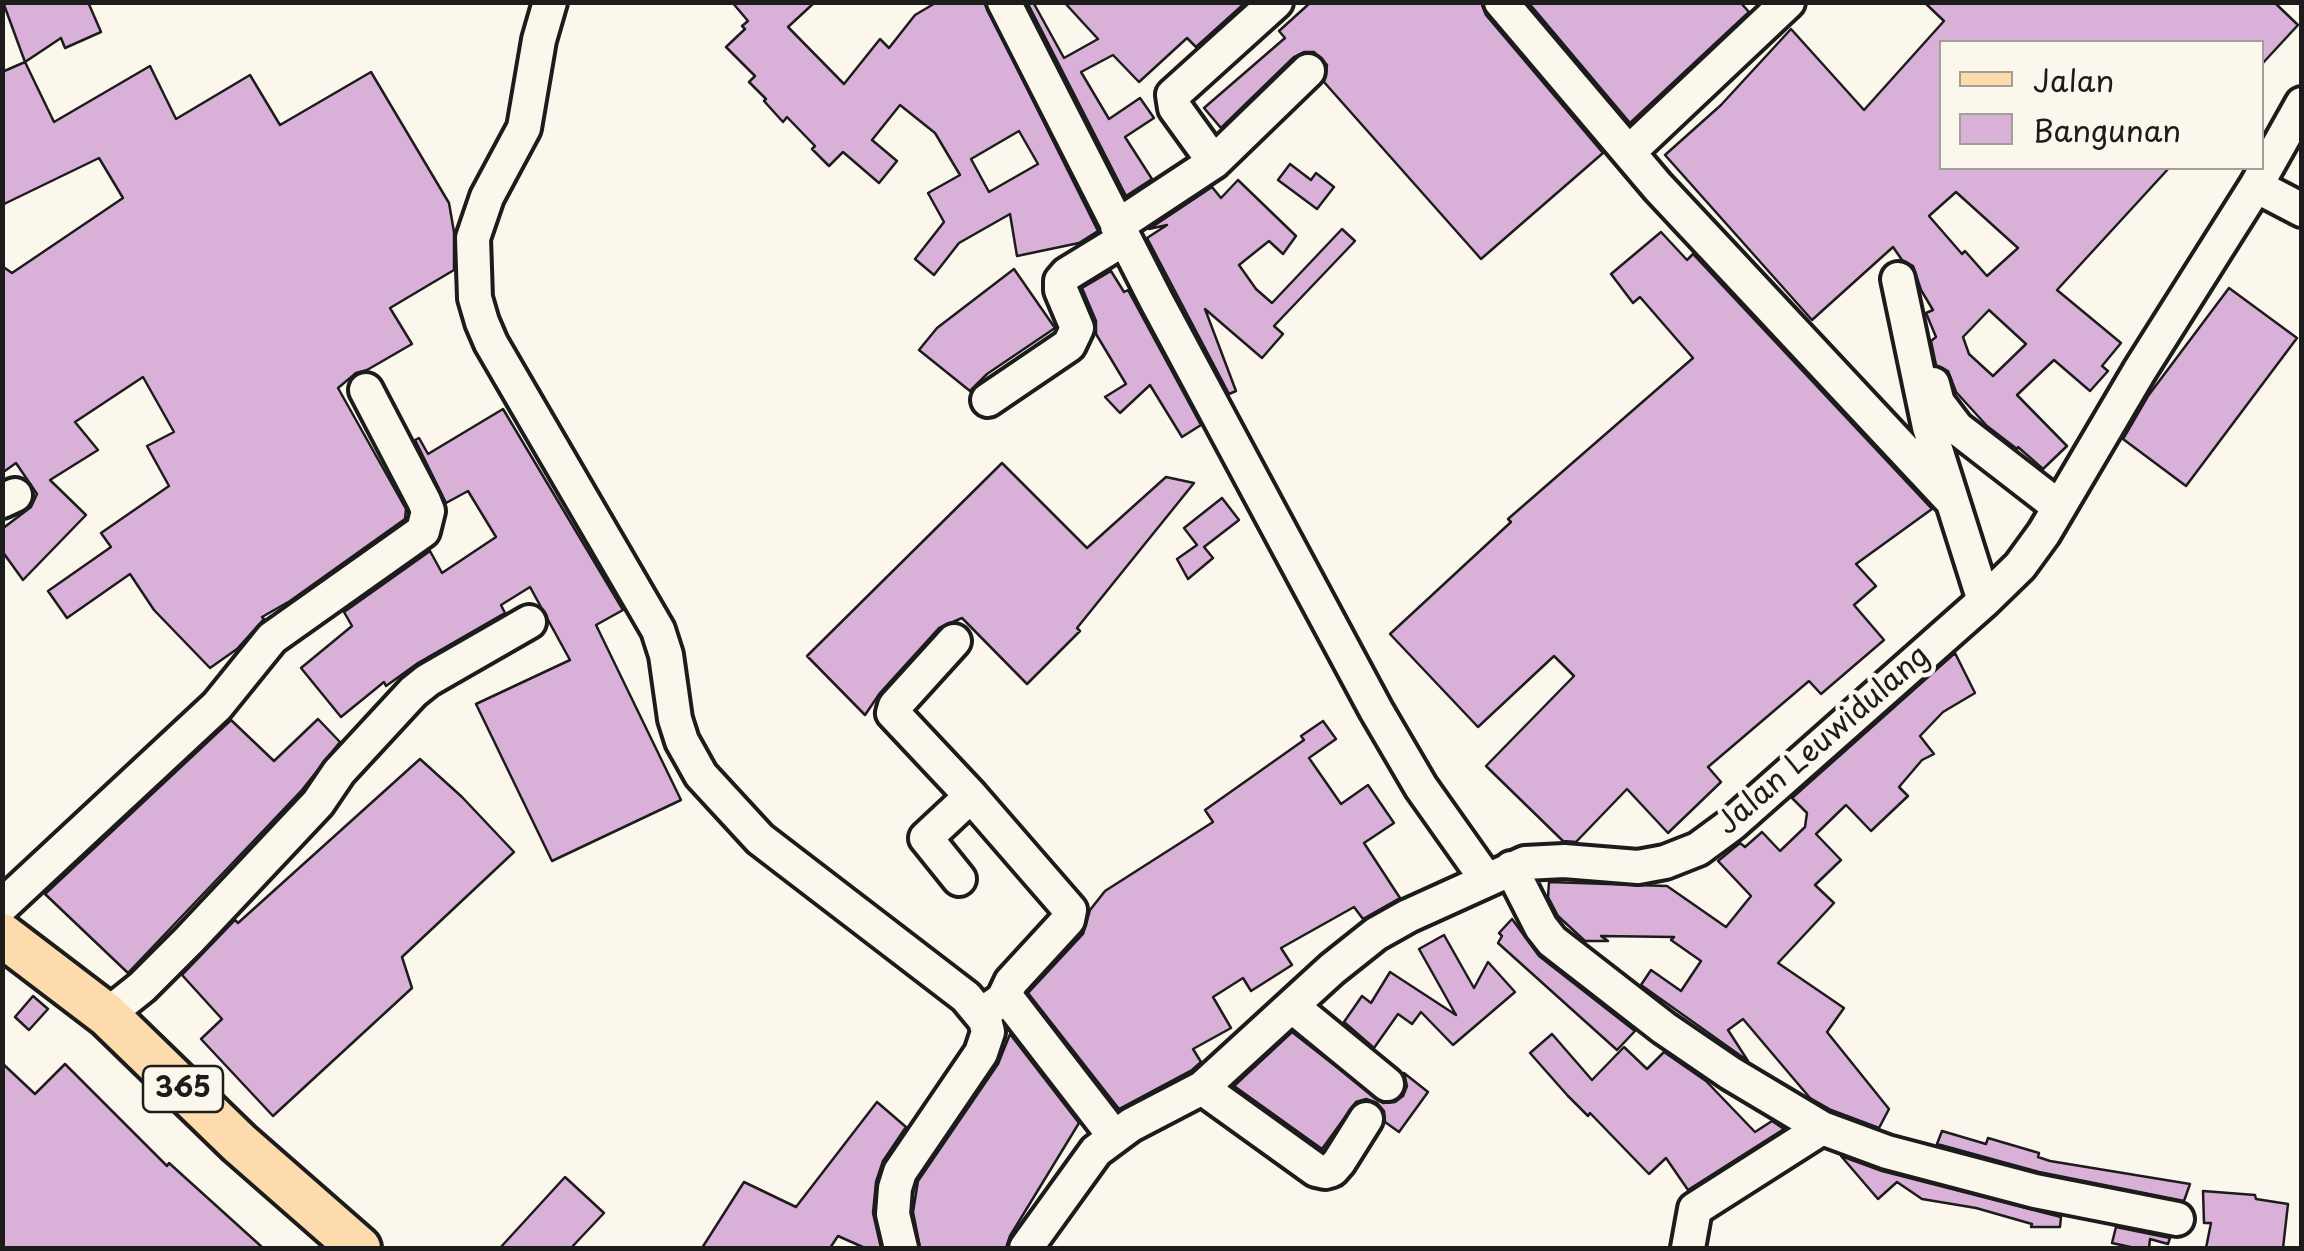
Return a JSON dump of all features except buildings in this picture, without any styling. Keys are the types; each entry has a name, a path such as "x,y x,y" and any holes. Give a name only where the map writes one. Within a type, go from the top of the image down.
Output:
{"main road":[{"name":"365","path":"2,935 107,1016 239,1142 359,1248"}],"street":[{"path":"550,2 539,40 524,128 487,196 473,238 475,298 490,343 658,630 682,741 702,775 775,851 966,997 994,1006 1114,1136"},
{"path":"1004,2 1120,232 1376,710 1421,787 1552,941 1664,1028 1822,1128 1888,1152 2035,1191 2177,1220"},
{"path":"1214,162 1175,108 1174,95 1276,2"},
{"path":"1501,2 1658,187 1950,500"},
{"path":"1629,152 1788,2"},
{"path":"988,400 1070,345 1077,328 1061,290 1066,274 1214,162 1308,71"},
{"name":"Jalan Leuwidulang","path":"1026,1248 1083,1166 1114,1136 1202,1088 1376,934 1525,864 1564,860 1610,866 1653,865 1698,850 1984,601 2031,553 2302,104"},
{"path":"2256,186 2302,210"},
{"path":"1898,279 1929,427 1984,601"},
{"path":"1933,384 1938,403 1957,428 2059,507"},
{"path":"2,906 217,706 272,638 423,531 428,511 424,501 366,390"},
{"path":"107,1016 202,926 318,803 339,772 413,692 529,622"},
{"path":"901,1248 893,1214 894,1188 900,1172 981,1053 994,1006 1068,920 1070,910 894,713 895,706 954,641"},
{"path":"960,880 926,838 928,832 971,796"},
{"path":"1293,1007 1387,1084"},
{"path":"1202,1088 1316,1170 1325,1172 1340,1162 1366,1119"},
{"path":"1688,1248 1695,1209 1822,1128"}]}
